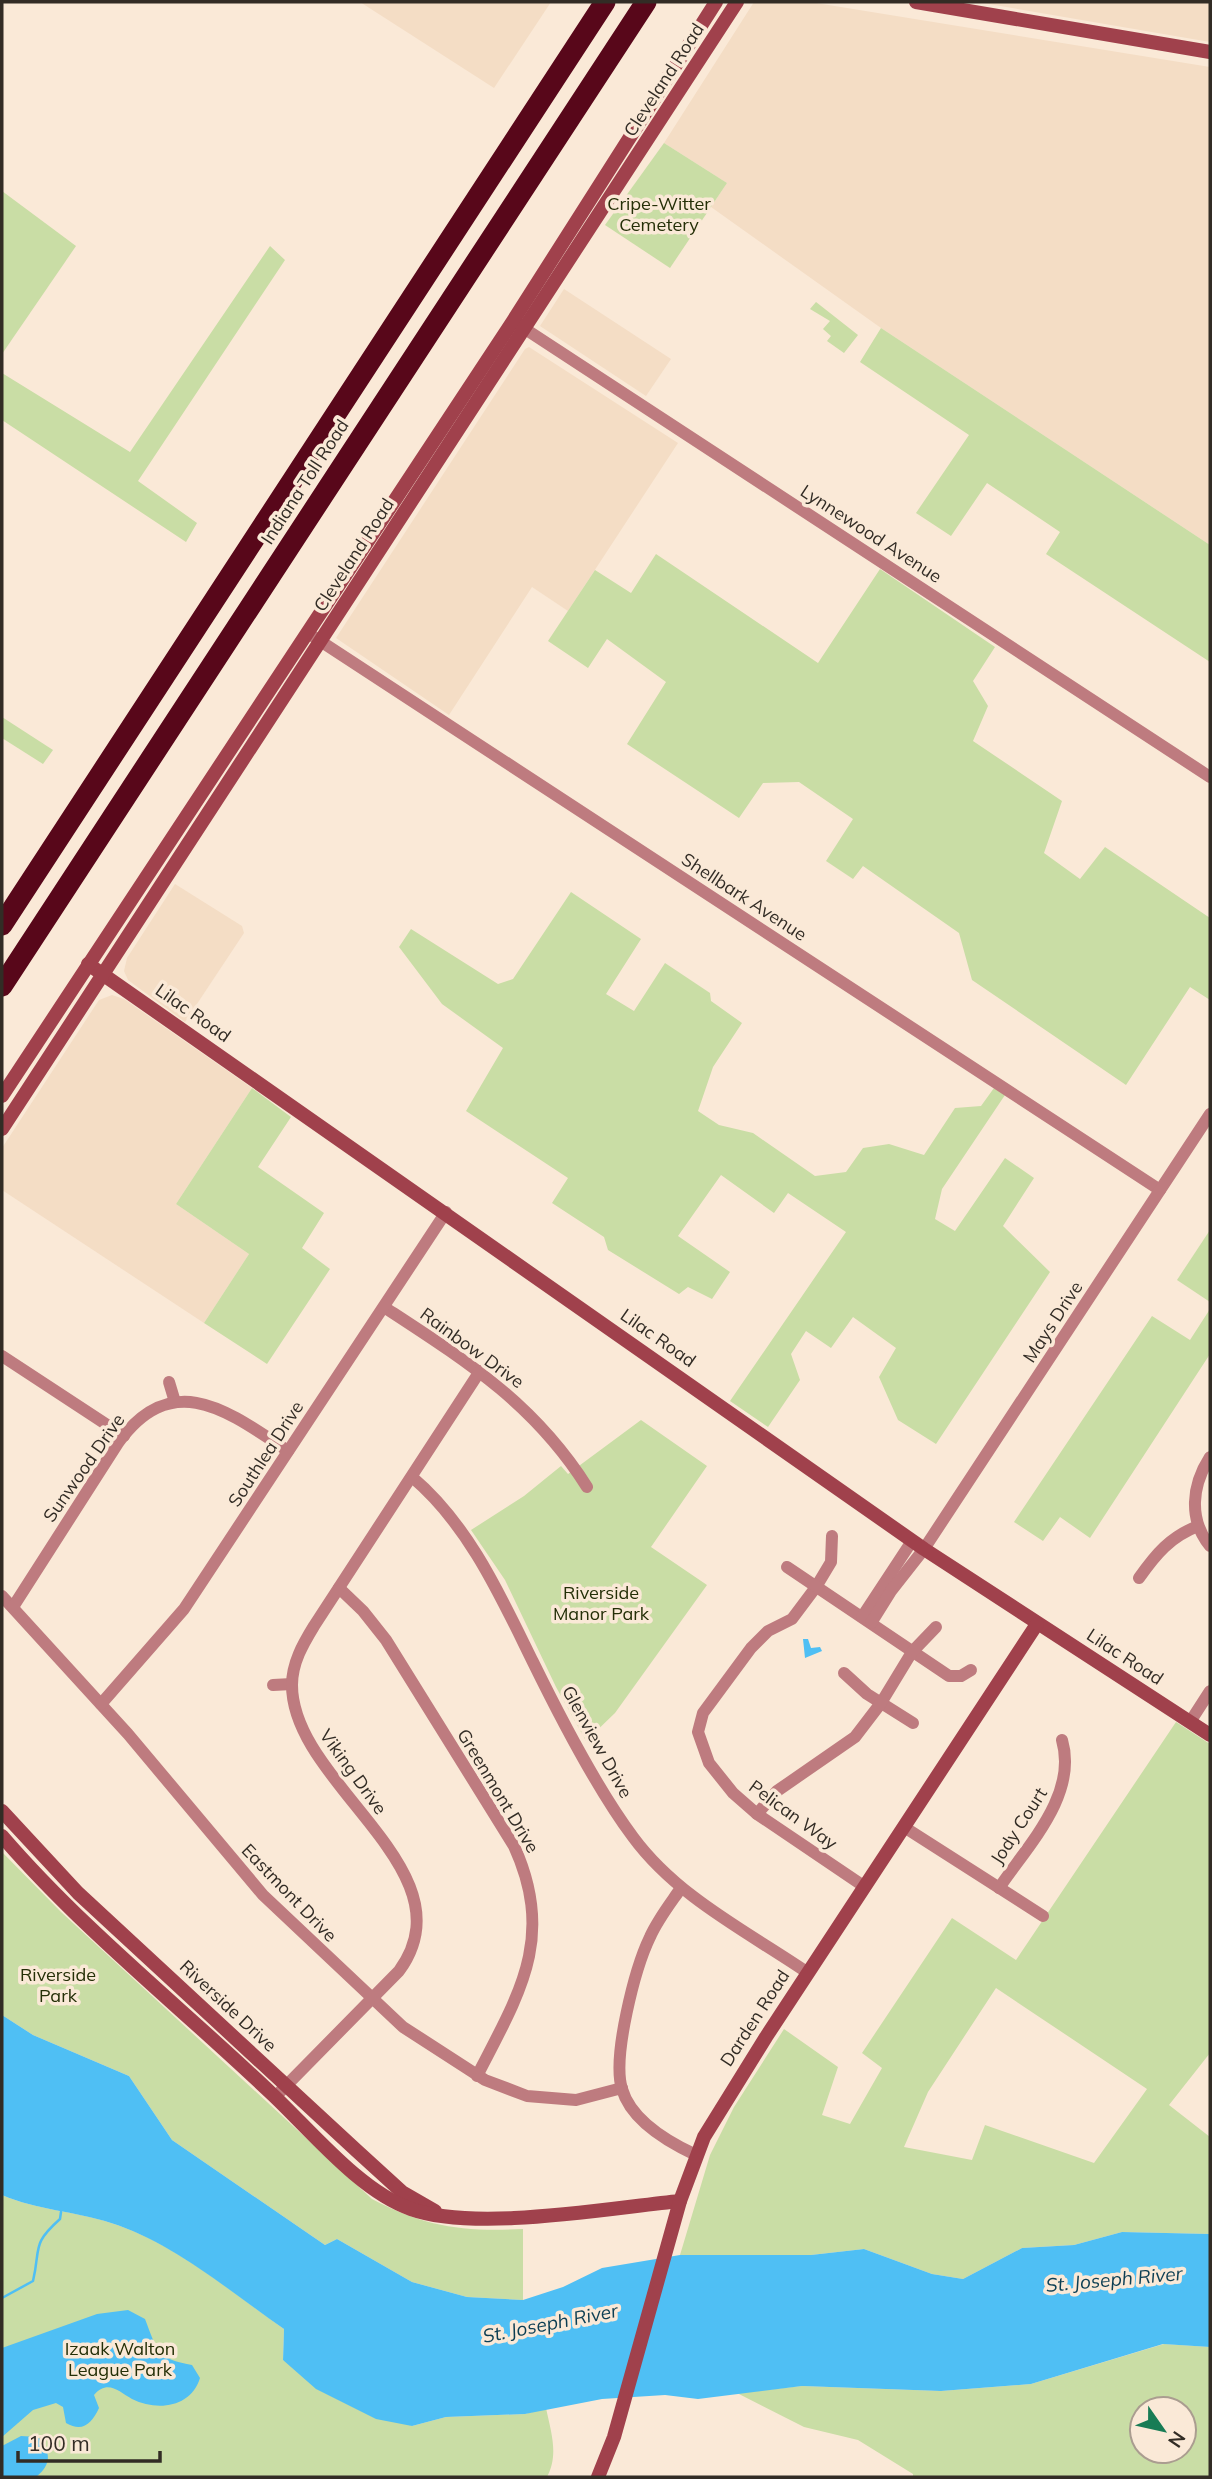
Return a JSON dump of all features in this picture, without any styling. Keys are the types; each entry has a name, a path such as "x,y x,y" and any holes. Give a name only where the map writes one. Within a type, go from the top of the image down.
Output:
{"highway":[{"name":"Indiana Toll Road","path":"2,925 605,2"},
{"name":"Indiana Toll Road","path":"2,986 646,2"}],"street":[{"name":"Cleveland Road","path":"519,325 716,2"},
{"name":"Cleveland Road","path":"2,1129 315,637 519,325 737,2"},
{"path":"916,2 1210,52"},
{"name":"Lynnewood Avenue","path":"519,325 1210,777"},
{"name":"Cleveland Road","path":"2,1097 88,964 315,637"},
{"name":"Shellbark Avenue","path":"315,637 1160,1190"},
{"name":"Lilac Road","path":"88,964 446,1212 918,1545 1210,1735"},
{"name":"Mays Drive","path":"867,1620 891,1591 918,1545 1210,1114"},
{"name":"Southlea Drive","path":"101,1704 184,1609 446,1212"},
{"name":"Rainbow Drive","path":"384,1307 480,1371 535,1419 562,1449 587,1487"},
{"path":"2,1356 124,1436"},
{"name":"Viking Drive","path":"275,2097 399,1971 411,1952 418,1924 416,1902 402,1870 308,1740 297,1716 292,1684 302,1644 480,1371"},
{"path":"169,1382 175,1402 188,1401 217,1407 288,1451"},
{"name":"Sunwood Drive","path":"13,1607 124,1436 138,1419 175,1402"},
{"path":"1210,1457 1196,1488 1194,1505 1198,1527 1210,1546"},
{"name":"Glenview Drive","path":"412,1477 431,1496 484,1566 558,1709 632,1836 659,1868 681,1888 808,1973"},
{"path":"1139,1578 1173,1538 1198,1527"},
{"path":"816,1587 831,1562 832,1536"},
{"path":"787,1567 949,1676 961,1676 971,1670"},
{"name":"Pelican Way","path":"816,1587 792,1619 768,1630 751,1648 710,1703 698,1732 709,1763 733,1793 757,1814 865,1887"},
{"name":"Greenmont Drive","path":"339,1588 363,1611 386,1640 514,1846 528,1882 534,1921 530,1961 516,1999 477,2076"},
{"name":"Eastmont Drive","path":"2,1595 101,1704 263,1895 372,2000 422,2041 477,2076 510,2091 551,2100 591,2098 622,2088"},
{"name":"Darden Road","path":"598,2477 614,2437 680,2201 696,2155 718,2111 1037,1624"},
{"path":"757,1814 783,1786 855,1737 881,1703 912,1652 936,1627"},
{"path":"844,1673 881,1703 913,1723"},
{"path":"272,1685 292,1684"},
{"path":"1190,1722 1210,1690"},
{"name":"Jody Court","path":"999,1888 1064,1787 1068,1766 1062,1740"},
{"name":"Riverside Drive","path":"2,1811 78,1894 286,2086 402,2192 442,2215"},
{"path":"904,1827 1043,1916"},
{"name":"Riverside Drive","path":"2,1836 66,1904 381,2193 413,2210 487,2219 680,2201"},
{"path":"681,1888 658,1921 641,1960 620,2045 622,2088 638,2115 667,2139 696,2155"}],"shaded area":[{"path":"360,2 551,2 494,88"},
{"path":"754,2 810,2 1210,67 1210,545 881,328 711,207 727,183 664,143"},
{"path":"977,2 1210,2 1210,42"},
{"path":"564,289 671,359 646,396 540,326"},
{"path":"529,347 678,443 568,611 532,587 449,715 336,638 525,349"},
{"path":"175,884 242,926 244,933 185,1022 128,980 124,971 127,958"},
{"path":"112,995 124,999 252,1088 176,1204 249,1254 204,1323 2,1190 2,1148 99,1000"}],"green space":[{"name":"Cripe-Witter Cemetery","path":"664,143 727,183 670,268 605,225"},
{"path":"2,191 76,246 2,354"},
{"path":"270,246 285,260 138,481 197,523 186,542 2,420 2,373 130,452"},
{"path":"816,302 858,335 844,353 827,341 831,336 823,329 830,321 810,309"},
{"path":"881,328 1210,545 1210,662 1046,554 1060,532 987,483 951,536 916,513 969,435 860,362"},
{"path":"656,554 818,663 880,569 995,647 973,681 988,706 973,741 1062,801 1044,853 1080,879 1105,847 1210,918 1210,1000 1190,987 1126,1085 972,980 959,933 863,866 853,879 826,861 853,819 799,782 763,783 739,818 627,744 666,682 607,639 588,668 548,641 595,570 631,593"},
{"path":"2,717 53,750 43,764 2,738"},
{"path":"571,892 641,939 606,994 634,1011 665,963 710,993 711,1001 742,1023 713,1067 698,1111 719,1125 753,1133 815,1176 846,1172 863,1148 889,1144 924,1155 955,1108 981,1106 994,1088 1005,1095 942,1189 935,1219 955,1231 1005,1158 1034,1178 1003,1226 1050,1272 936,1444 898,1420 879,1377 896,1348 853,1317 831,1348 806,1331 791,1354 800,1380 768,1427 730,1401 846,1232 788,1193 774,1213 721,1175 678,1236 730,1272 712,1299 688,1287 679,1294 608,1250 604,1237 552,1203 568,1178 466,1111 503,1048 442,1004 399,947 411,929 498,984 513,979"},
{"path":"252,1088 291,1117 258,1167 324,1213 302,1248 330,1269 267,1364 204,1323 249,1254 176,1204"},
{"path":"1210,1230 1210,1302 1177,1280"},
{"path":"1210,1309 1210,1354 1090,1538 1060,1517 1043,1541 1014,1522 1152,1316 1190,1340"},
{"name":"Riverside Manor Park","path":"641,1420 707,1466 651,1547 707,1585 615,1713 586,1741 556,1687 505,1580 471,1530 524,1496 561,1466 568,1474"},
{"path":"1176,1722 1210,1744 1210,2053 1169,2105 1210,2137 1210,2234 1122,2232 1074,2245 1022,2248 963,2279 932,2274 864,2249 811,2255 680,2255 710,2155 734,2107 784,2029 838,2067 822,2115 850,2124 882,2068 862,2053 952,1918 1016,1960","holes":["996,1988 1147,2089 1094,2163 985,2125 972,2160 904,2147 928,2092"]},
{"name":"Riverside Park","path":"2,1852 61,1912 372,2199 410,2216 445,2226 482,2230 523,2229 523,2300 467,2297 412,2282 337,2239 325,2245 172,2140 129,2076 33,2035 2,2015"},
{"name":"Izaak Walton League Park","path":"2,2195 111,2223 180,2255 284,2329 283,2360 412,2426 446,2417 525,2414 546,2408 553,2452 547,2477 2,2477"},
{"path":"1164,2344 1210,2347 1210,2477 913,2477 913,2474 858,2440 804,2427 737,2393 802,2386 941,2391 1031,2384"}],"water":[{"path":"803,1639 808,1639 811,1648 820,1647 822,1651 805,1658"},
{"name":"St. Joseph River","path":"2,2015 33,2035 129,2076 172,2140 325,2245 337,2239 412,2282 467,2297 523,2300 563,2287 602,2268 680,2255 811,2255 864,2249 932,2274 963,2279 1022,2248 1074,2245 1122,2232 1210,2234 1210,2347 1163,2344 1031,2384 941,2391 802,2386 698,2399 665,2395 602,2399 525,2414 446,2417 412,2426 376,2419 316,2389 283,2360 284,2329 179,2255 111,2223 2,2195"},
{"path":"128,2310 145,2319 156,2346 165,2356 192,2365 200,2378 196,2388 181,2401 163,2406 142,2403 113,2388 104,2388 94,2395 99,2408 93,2418 82,2427 66,2423 63,2407 56,2403 33,2410 2,2437 2,2348 97,2314"},
{"path":"21,2436 38,2437 47,2453 47,2463 36,2477 2,2477 2,2446"}],"waterway":[{"path":"2,2298 33,2281 41,2241 60,2219 61,2212"}]}
